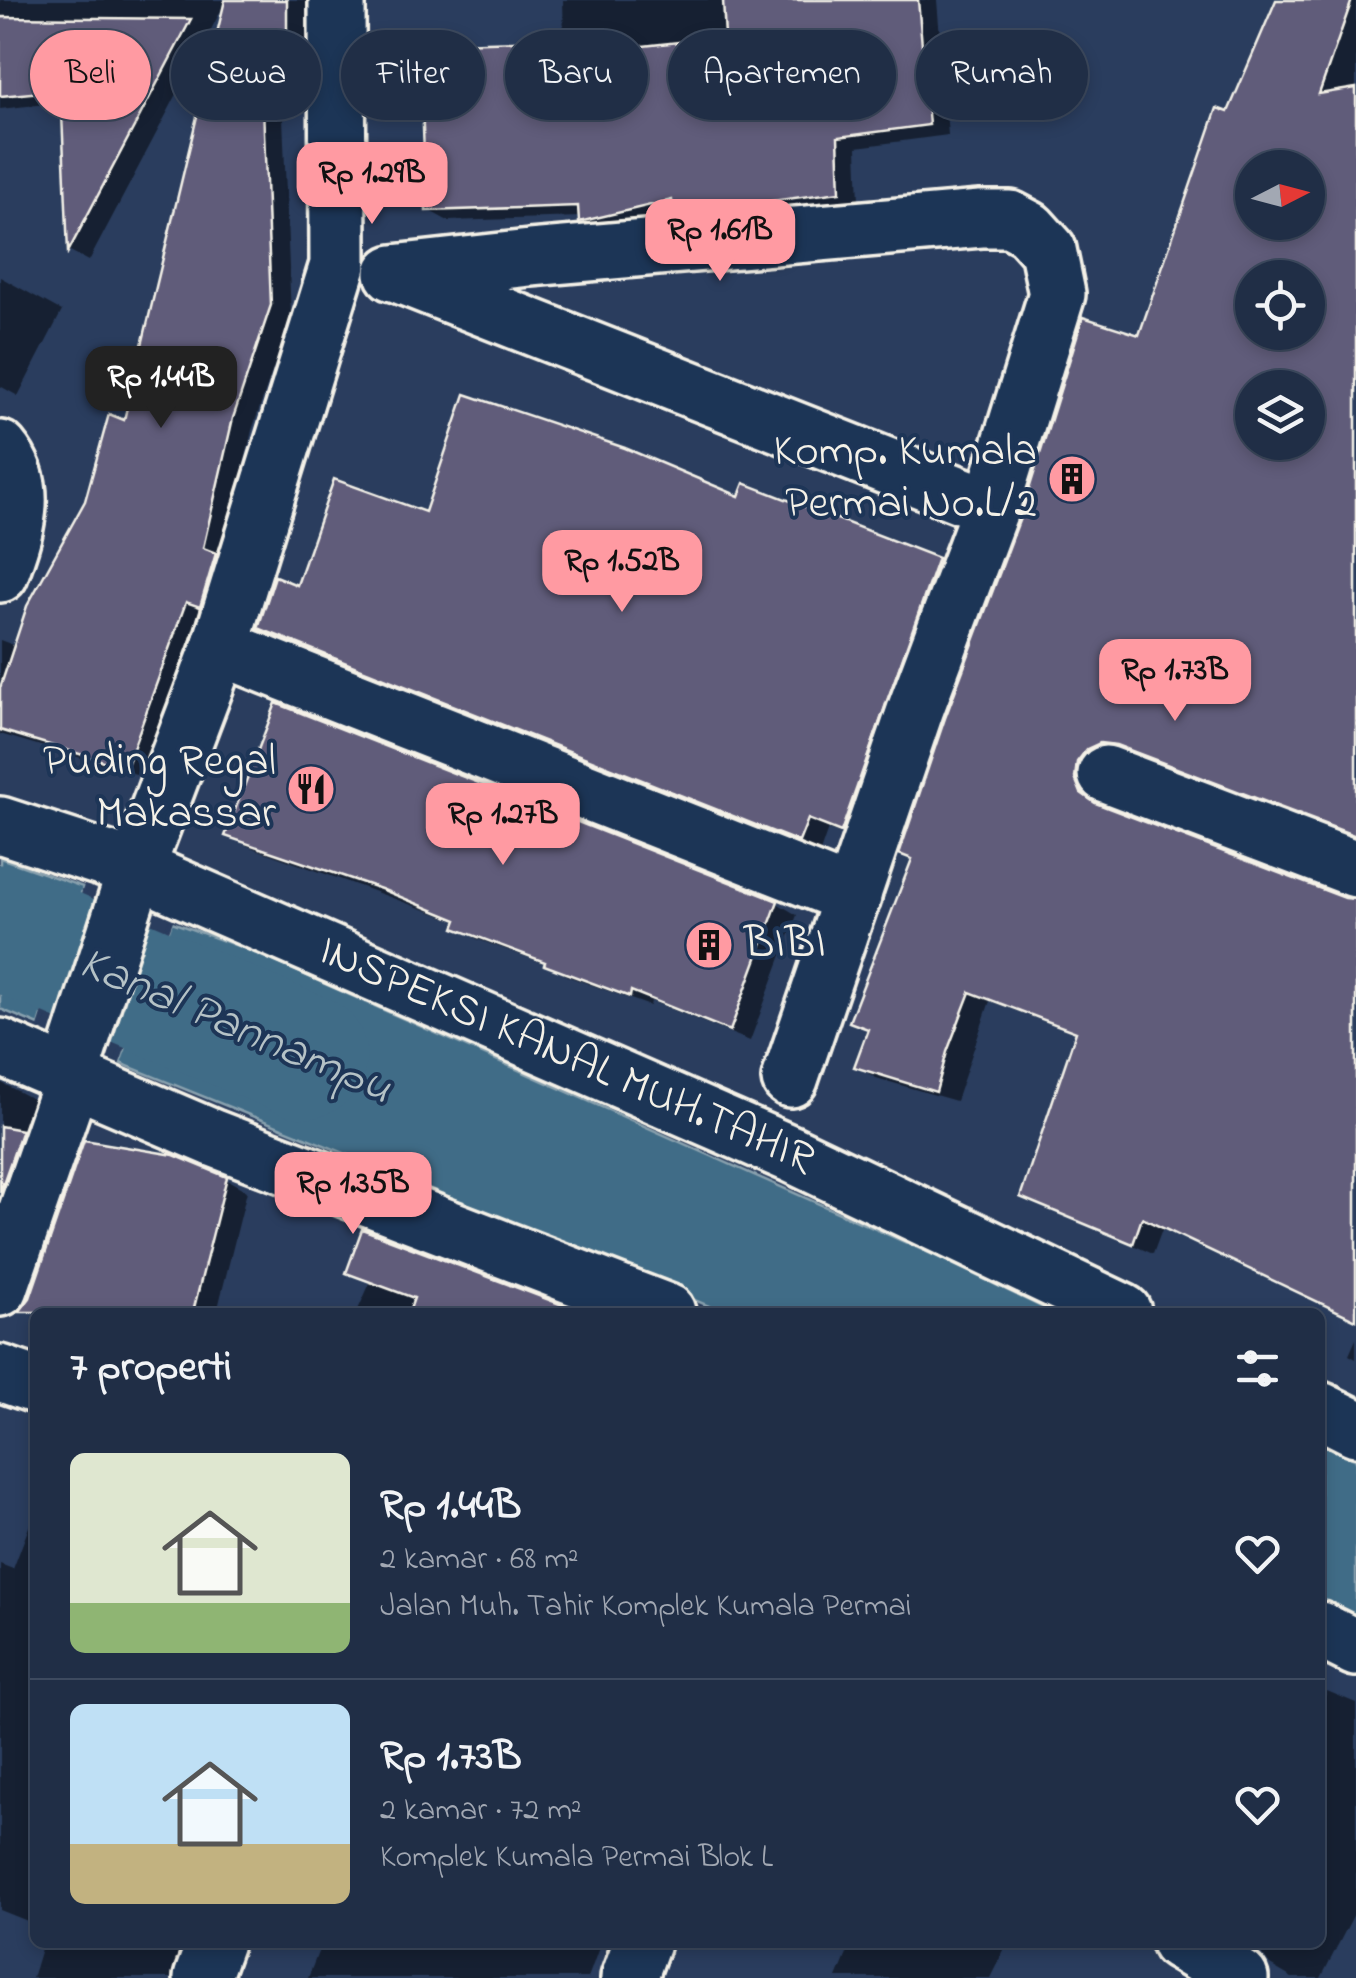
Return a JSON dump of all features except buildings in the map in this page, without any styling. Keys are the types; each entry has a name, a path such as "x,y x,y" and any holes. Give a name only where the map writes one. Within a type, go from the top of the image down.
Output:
{"street":[{"path":"0,1288 131,887 220,646 338,265 338,0"},
{"path":"393,274 836,231 1010,219 1028,229 1048,250 1057,294 991,507 916,708 790,1079"},
{"path":"338,265 393,274 991,507"},
{"path":"0,449 17,483 19,522 0,574"},
{"path":"220,646 853,897"},
{"path":"1106,774 1356,869"},
{"name":"INSPEKSI KANAL MUH.TAHIR","path":"0,824 131,887 792,1154 1114,1308"},
{"path":"0,1047 74,1068 213,1138 658,1308"},
{"path":"0,1373 30,1383"},
{"path":"1325,1412 1356,1428"},
{"path":"1325,1632 1356,1648"},
{"path":"202,1978 214,1948"},
{"path":"629,1978 640,1948"},
{"path":"1189,1948 1240,1978"}],"water":[{"path":"0,858 83,887 39,1025 0,1009"},
{"path":"172,922 249,950 936,1256 1044,1308 713,1308 120,1063"},
{"path":"1325,1444 1356,1460 1356,1618 1325,1603"}],"pier":[{"path":"85,882 88,888 43,1027 37,1030"},
{"path":"170,918 174,918 118,1068 115,1061"}],"waterway":[{"name":"Kanal Pannampu","path":"0,927 304,1056"}],"place":[{"name":"Komp. Kumala Permai No.L/2","path":"1072,479"},
{"name":"Puding Regal Makassar","path":"311,789"},
{"name":"BIBI","path":"709,945"}]}
